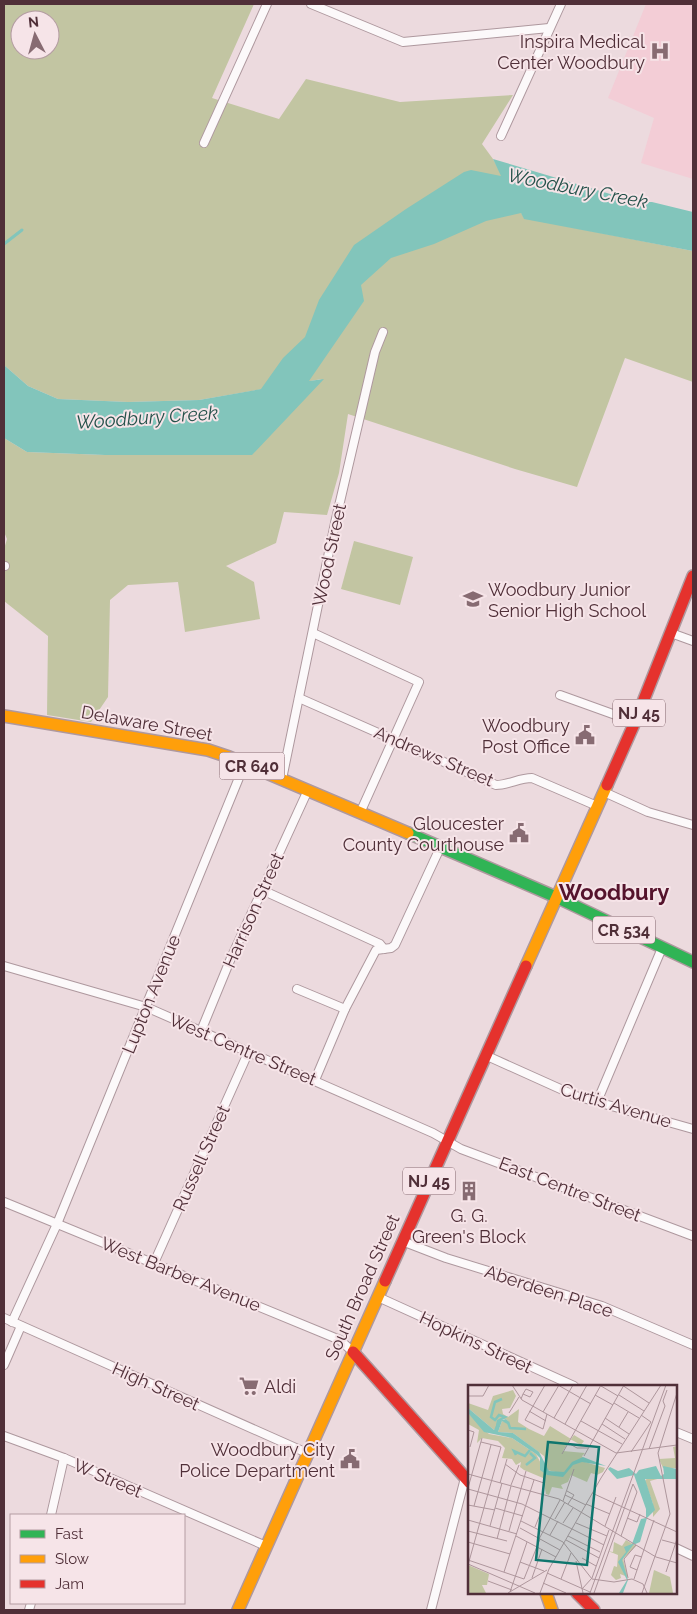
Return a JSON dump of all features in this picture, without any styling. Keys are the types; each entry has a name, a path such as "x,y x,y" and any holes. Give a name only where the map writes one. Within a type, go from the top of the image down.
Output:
{"main road":[{"name":"NJ 45","path":"556,896 635,722 693,576"},
{"name":"Delaware Street","path":"4,716 208,750 245,763 556,896"},
{"name":"CR 534","path":"556,896 693,962"},
{"name":"South Broad Street","path":"238,1610 556,896"},
{"path":"354,1352 467,1480"},
{"path":"546,1594 552,1610"},
{"path":"579,1594 591,1602"}],"street":[{"path":"204,143 266,4"},
{"path":"311,4 403,42 549,28"},
{"path":"501,136 561,4"},
{"name":"Wood Street","path":"282,779 335,523 375,352 382,332"},
{"path":"313,633 419,682 360,813"},
{"path":"671,633 693,641"},
{"path":"560,695 635,722"},
{"name":"Andrews Street","path":"299,698 496,784 504,785 524,778 532,778 598,806"},
{"name":"Lupton Avenue","path":"12,1322 57,1224 245,763"},
{"name":"Harrison Street","path":"201,1031 231,958 308,790"},
{"path":"604,792 648,812 693,825"},
{"path":"315,1080 345,1009 376,950 391,948 395,945 440,848"},
{"path":"262,890 380,944 384,949"},
{"path":"597,1102 662,948"},
{"name":"West Centre Street","path":"4,966 146,1008 315,1080 447,1141"},
{"path":"297,989 345,1009"},
{"name":"Russell Street","path":"154,1263 248,1053"},
{"name":"Curtis Avenue","path":"485,1055 576,1096 693,1129"},
{"name":"East Centre Street","path":"447,1141 461,1149 693,1236"},
{"name":"West Barber Avenue","path":"4,1202 340,1340 354,1352"},
{"name":"Aberdeen Place","path":"402,1241 455,1261 602,1306 693,1345"},
{"name":"Hopkins Street","path":"378,1297 572,1385"},
{"name":"High Street","path":"4,1318 307,1453"},
{"path":"4,1365 21,1326"},
{"path":"677,1432 693,1440"},
{"name":"W Street","path":"4,1436 64,1458 266,1546"},
{"path":"51,1514 64,1458"},
{"path":"431,1610 467,1480"},
{"path":"677,1548 693,1556"}],"shaded area":[{"path":"4,4 254,4 212,98 279,119 306,79 400,102 513,95 482,144 493,159 524,218 693,251 693,382 625,358 577,487 515,469 348,414 339,473 327,515 284,512 276,543 226,566 254,582 260,619 185,632 178,582 128,585 110,600 108,697 91,722 47,715 48,636 4,601 4,549 7,539 4,532 4,438 27,452 105,455 322,379 199,400 128,402 58,399 28,386 4,365"},
{"name":"Inspira Medical Center Woodbury","path":"646,4 693,4 693,179 641,163 654,118 608,98"},
{"path":"354,541 413,557 400,605 341,589"}],"water":[{"name":"Woodbury Creek","path":"493,159 637,202 652,202 693,212 693,251 524,219 521,213 486,221 434,244 391,258 361,285 364,301 309,381 324,379 252,455 105,455 27,452 4,438 4,365 28,386 58,399 128,402 199,400 261,389 283,358 305,337 319,300 354,245 464,172 471,170 501,176"}],"waterway":[{"path":"4,244 22,230"}],"traffic: fast":[{"path":"408,833 556,897 693,962"}],"traffic: slow":[{"path":"4,716 208,750 229,757 408,833"},
{"path":"526,966 607,785"},
{"path":"238,1610 385,1281"},
{"path":"546,1594 552,1610"}],"traffic: jam":[{"path":"607,785 635,722 693,576"},
{"path":"385,1281 526,966"},
{"path":"353,1352 468,1481"},
{"path":"578,1594 594,1610"}],"place":[{"name":"Inspira Medical Center Woodbury","path":"660,51"},
{"name":"Woodbury Junior Senior High School","path":"473,599"},
{"name":"Woodbury Post Office","path":"585,735"},
{"name":"Gloucester County Courthouse","path":"519,833"},
{"name":"G. G. Green's Block","path":"469,1191"},
{"name":"Aldi","path":"249,1386"},
{"name":"Woodbury City Police Department","path":"350,1459"}],"district":[{"name":"Woodbury","path":"614,892"}]}
